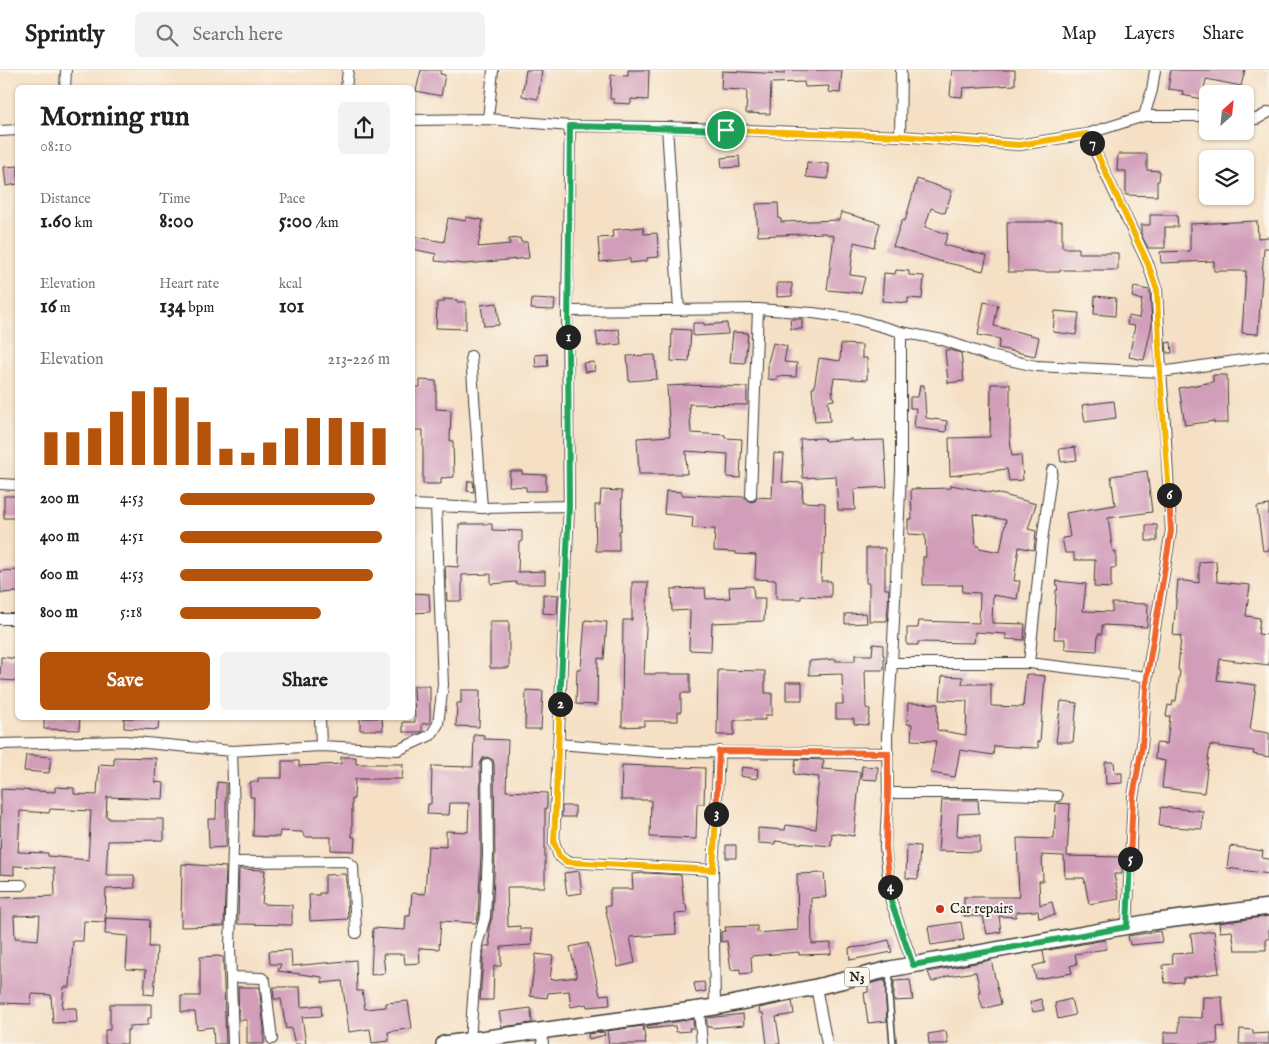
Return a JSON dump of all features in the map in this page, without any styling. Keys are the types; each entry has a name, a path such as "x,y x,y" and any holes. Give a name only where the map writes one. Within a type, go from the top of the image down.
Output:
{"main road":[{"name":"N3","path":"444,1044 470,1040 542,1038 816,987 890,969 1127,927 1269,907"}],"street":[{"path":"65,85 66,70"},
{"path":"346,85 348,70"},
{"path":"488,119 493,70"},
{"path":"900,136 901,70"},
{"path":"1144,116 1152,90 1155,70"},
{"path":"1254,119 1269,112"},
{"path":"415,120 488,119 570,126 900,136 1019,145 1087,134 1144,116 1199,116"},
{"path":"570,126 567,311 569,506 554,842 559,856 567,862 713,870"},
{"path":"667,128 679,310"},
{"path":"0,131 15,130"},
{"path":"1087,134 1148,264 1157,290 1160,372 1171,531 1147,677 1142,746 1133,797 1127,927"},
{"path":"567,311 758,309 813,313 856,319 901,332 942,340 990,356 1036,366 1160,372 1269,356"},
{"path":"751,494 758,309"},
{"path":"901,332 901,471 887,737 888,793 886,847 891,901 913,965"},
{"path":"471,356 482,508"},
{"path":"1029,664 1042,541 1052,470"},
{"path":"0,484 15,485"},
{"path":"415,505 482,508 569,506"},
{"path":"0,744 124,741 232,752 321,746 398,750 431,735 438,724 443,686 436,506"},
{"path":"0,619 15,618"},
{"path":"892,663 1029,664 1147,677"},
{"path":"320,720 321,746"},
{"path":"558,744 660,752 888,753"},
{"path":"715,1007 713,870 719,751"},
{"path":"232,752 234,862 230,947 233,1044"},
{"path":"470,1040 477,945 485,917 488,855 487,764"},
{"path":"888,793 983,793 1057,796"},
{"path":"234,862 347,861 351,863 353,866 356,933"},
{"path":"0,885 22,885"},
{"path":"232,977 262,978 265,981 272,1039"},
{"path":"816,987 827,1044"},
{"path":"699,1010 702,1044"}],"lane":[{"path":"890,969 889,996 893,1044"}],"building":[{"path":"421,70 441,70 440,74 445,75 441,96 416,91"},
{"path":"526,70 542,70 538,99 522,96"},
{"path":"628,70 649,70 648,100 631,99 631,104 614,103 614,99 610,99 611,75 628,76"},
{"path":"784,70 842,70 840,93 828,92 829,86 805,87 804,82 771,83 770,114 746,113 747,90 721,89 722,71 784,74"},
{"path":"952,70 1015,70 1015,85 963,88 962,97 950,96"},
{"path":"1171,70 1245,70 1241,85 1206,79 1205,85 1199,85 1199,98 1182,95 1183,91 1168,89"},
{"path":"1118,154 1147,154 1147,170 1160,171 1159,181 1157,181 1157,196 1126,195 1126,171 1117,171"},
{"path":"739,156 740,167 722,168 721,158"},
{"path":"807,162 829,164 828,179 806,177"},
{"path":"15,166 15,184 6,186 4,167"},
{"path":"917,179 952,191 945,213 931,208 925,227 948,234 944,245 987,256 983,271 939,261 893,246 902,220 905,221"},
{"path":"778,203 779,219 781,219 781,222 839,220 841,212 880,223 874,247 854,242 850,275 865,277 861,293 827,290 834,236 824,233 758,236 756,204"},
{"path":"1150,215 1177,215 1178,227 1165,227 1165,248 1148,248 1141,234 1141,225 1150,225"},
{"path":"466,217 483,220 478,247 510,244 509,239 520,238 521,242 527,242 529,258 465,264 435,261 436,254 415,250 415,237 444,242 448,218 466,221"},
{"path":"1062,221 1062,247 1079,248 1079,253 1118,253 1118,270 1008,272 1007,222"},
{"path":"1257,221 1258,238 1269,237 1269,248 1264,248 1258,334 1242,333 1246,271 1214,271 1214,261 1161,263 1160,252 1190,251 1190,224"},
{"path":"643,227 644,234 657,233 659,257 630,263 630,259 600,262 598,238 613,237 612,230"},
{"path":"896,270 909,271 909,275 924,276 922,299 908,298 908,303 882,301 884,273 895,274"},
{"path":"777,283 792,283 792,296 777,297"},
{"path":"1134,287 1149,290 1150,292 1152,324 1144,360 1129,357 1135,326 1127,325 1128,316 1139,318 1142,300 1132,297"},
{"path":"1095,296 1116,298 1115,316 1094,314"},
{"path":"444,299 466,302 466,329 436,328 437,302 444,302"},
{"path":"532,299 555,300 554,310 531,309"},
{"path":"984,302 998,305 994,326 1039,337 1035,356 998,348 1000,339 978,335"},
{"path":"497,303 499,325 484,326 481,305"},
{"path":"1055,311 1079,313 1076,335 1053,332"},
{"path":"790,319 802,319 802,329 791,329"},
{"path":"693,323 704,323 704,325 727,323 728,334 693,336"},
{"path":"619,329 621,344 598,346 596,332"},
{"path":"672,329 691,330 689,362 671,361"},
{"path":"733,332 748,333 745,363 730,362"},
{"path":"1171,342 1172,353 1167,353 1166,343"},
{"path":"773,343 787,346 784,362 797,363 796,377 777,376 777,380 768,379 768,362"},
{"path":"841,344 862,345 862,358 867,358 867,380 834,378 832,390 834,400 828,401 830,421 815,422 812,388 814,388 819,358 840,361"},
{"path":"945,350 961,353 964,381 948,383"},
{"path":"547,354 548,366 536,367 535,355"},
{"path":"655,355 657,379 629,381 627,356"},
{"path":"594,362 595,371 585,372 583,363"},
{"path":"1213,375 1227,375 1228,423 1214,423 1214,421 1185,425 1179,388 1213,382"},
{"path":"420,380 436,381 436,409 451,410 450,441 453,441 454,477 441,478 441,484 423,484 423,430 415,430 415,387 420,387"},
{"path":"991,384 1010,384 1012,456 1021,455 1023,480 1009,481 1007,469 950,476 949,438 990,437"},
{"path":"920,385 924,385 926,418 947,421 946,432 914,428 916,408 910,408 910,397 918,397"},
{"path":"667,386 747,387 747,405 689,404 691,433 725,435 725,438 742,439 740,478 727,477 728,454 686,451 687,474 639,474 637,438 670,436"},
{"path":"1114,401 1116,418 1085,422 1082,405"},
{"path":"824,438 825,441 852,439 852,441 884,440 887,487 854,489 855,510 838,510 836,476 803,478 800,439"},
{"path":"1075,447 1077,460 1061,462 1059,449"},
{"path":"774,453 784,454 782,482 803,483 802,502 825,503 824,554 822,554 821,581 831,581 831,597 801,596 801,599 776,599 776,580 755,579 756,555 714,551 715,529 692,528 693,517 664,514 666,491 682,492 682,495 745,497 750,502 755,501 757,497 772,498"},
{"path":"510,471 522,471 522,474 546,475 546,491 526,491 526,487 509,486"},
{"path":"1147,471 1152,512 1108,518 1113,552 1116,552 1116,568 1111,568 1111,588 1094,587 1095,560 1074,560 1074,553 1065,553 1062,538 1070,537 1066,513 1115,505 1111,476"},
{"path":"468,481 473,481 474,492 467,491"},
{"path":"951,485 1004,495 1036,504 1028,529 1036,531 1034,550 1019,547 1014,581 1020,581 1017,599 993,595 992,623 1025,624 1024,640 1006,639 1006,634 975,632 974,643 918,642 918,645 907,645 907,628 918,628 919,621 979,623 980,593 962,592 963,585 923,585 923,557 926,557 925,535 908,534 908,519 912,519 911,489 951,488","holes":["973,514 1006,520 1000,552 976,546"]},
{"path":"601,490 622,491 619,551 596,551 595,505 600,505"},
{"path":"4,496 15,496 15,518 4,518"},
{"path":"1269,505 1269,550 1263,551 1257,507"},
{"path":"459,524 492,524 492,530 522,531 522,542 519,542 518,572 545,571 545,584 516,584 516,582 491,584 491,574 462,575 462,601 447,601 445,566 458,567"},
{"path":"1146,525 1157,525 1157,541 1146,541"},
{"path":"866,548 885,548 885,589 889,589 887,621 869,621 869,583 866,583"},
{"path":"1216,561 1217,582 1250,585 1246,616 1260,618 1258,634 1269,635 1269,665 1220,659 1217,680 1256,685 1250,730 1269,733 1269,757 1253,754 1254,751 1210,745 1204,793 1162,788 1165,761 1155,759 1156,743 1167,744 1170,716 1166,716 1168,705 1172,706 1173,701 1176,701 1180,671 1178,670 1181,636 1173,635 1178,580 1199,583 1199,562"},
{"path":"15,570 15,592 1,593 0,571"},
{"path":"1056,581 1086,584 1083,611 1112,612 1112,603 1148,604 1147,627 1102,625 1102,634 1098,634 1097,651 1065,649 1065,639 1054,639 1056,590 1058,590"},
{"path":"632,582 648,582 644,674 690,674 690,693 681,693 681,712 678,712 678,721 644,721 644,726 622,727 623,620 632,620"},
{"path":"753,586 754,598 765,598 764,621 712,623 711,651 689,650 690,610 672,611 671,589 705,588 706,599 730,598 729,587"},
{"path":"415,593 429,594 430,612 415,613"},
{"path":"543,594 558,595 557,614 543,613"},
{"path":"866,613 867,623 845,624 845,614"},
{"path":"585,620 607,622 604,659 598,658 597,705 576,704 577,669 581,669"},
{"path":"490,621 509,621 509,668 490,668"},
{"path":"873,644 883,645 884,670 865,670 866,708 870,709 868,725 854,724 854,719 836,719 836,704 843,704 842,674 809,675 809,661 836,659 836,661 855,661 855,655 872,655"},
{"path":"1,657 15,659 15,681 0,680"},
{"path":"718,670 765,671 765,693 772,693 772,715 765,715 765,720 736,720 734,721 734,735 717,735"},
{"path":"1026,674 1045,676 1038,748 994,746 993,755 960,750 955,777 931,773 936,741 911,740 912,724 907,724 908,703 938,704 937,730 966,735 967,701 940,700 942,676 963,677 962,684 991,684 991,706 1023,707"},
{"path":"786,682 802,682 802,700 786,700"},
{"path":"415,686 430,686 430,723 422,724 422,732 403,732 403,722 415,722"},
{"path":"461,690 480,690 479,727 456,726 457,703 461,703"},
{"path":"526,690 543,691 541,729 525,729"},
{"path":"1061,701 1077,703 1073,742 1056,742"},
{"path":"44,720 80,720 79,730 44,729"},
{"path":"124,720 159,720 158,730 124,728"},
{"path":"360,720 382,720 383,730 360,730"},
{"path":"474,734 484,735 484,739 508,740 506,791 547,793 547,808 545,808 545,887 507,887 508,927 520,926 520,929 531,929 532,945 501,947 501,966 494,966 493,1000 480,1000 484,946 490,946 489,927 492,918 495,855 494,764 493,760 487,757 483,758 480,764 481,855 476,923 441,921 439,949 419,948 420,963 405,964 404,954 383,954 385,973 371,975 373,928 405,930 406,916 410,916 412,893 425,894 428,846 446,847 446,831 468,832 469,803 450,803 449,815 427,814 428,804 431,804 432,766 473,767"},
{"path":"26,755 51,757 49,773 24,771"},
{"path":"114,757 156,758 155,782 164,783 163,799 107,797 106,817 109,817 109,819 164,819 164,840 108,841 106,875 134,875 135,888 106,889 105,922 84,921 83,941 73,941 70,987 64,987 62,1008 76,1008 77,1022 53,1023 51,995 32,994 31,1004 0,1003 0,898 55,896 54,868 14,866 14,875 0,874 1,789 55,792 55,787 74,788 74,794 97,795 99,764 114,765","holes":["50,809 91,811 88,860 48,856 48,853 18,852 20,811 49,813","40,915 38,940 15,938 14,916"]},
{"path":"341,757 356,757 356,764 403,764 402,779 355,779 354,799 352,799 352,837 355,837 354,851 331,850 331,837 305,837 302,832 280,831 279,837 253,836 254,797 250,797 250,782 258,782 258,778 282,778 282,761 299,761 299,766 341,764"},
{"path":"796,759 824,760 822,769 860,772 854,836 832,833 831,846 775,841 775,844 758,843 758,828 785,830 786,825 816,829 819,777 794,774"},
{"path":"1105,762 1114,762 1115,773 1122,773 1122,783 1106,784"},
{"path":"622,765 705,768 704,804 697,804 696,839 650,837 651,800 621,800"},
{"path":"862,766 878,767 877,780 861,779"},
{"path":"742,767 758,769 757,779 740,776"},
{"path":"217,782 226,783 226,847 209,848 208,819 216,819"},
{"path":"942,800 978,800 979,813 958,814 957,836 980,836 980,852 938,851"},
{"path":"1056,803 1070,804 1067,856 1122,857 1122,874 1114,874 1119,899 1089,904 1084,878 1065,878 1064,856 1042,855 1043,881 1039,881 1040,905 1052,902 1055,915 1039,918 1038,911 1016,912 1016,917 999,916 1001,932 987,934 983,916 964,916 964,897 1019,897 1017,838 1054,839"},
{"path":"562,806 575,806 575,817 562,817"},
{"path":"1161,807 1203,811 1202,829 1159,826"},
{"path":"726,845 736,845 736,858 726,858"},
{"path":"907,845 920,846 918,879 906,878"},
{"path":"1230,846 1263,851 1262,858 1269,859 1269,874 1227,868"},
{"path":"182,864 226,867 224,926 181,927"},
{"path":"239,869 265,870 262,904 292,905 292,925 238,924"},
{"path":"579,871 582,893 567,895 564,873"},
{"path":"824,873 826,897 811,898 812,944 831,943 831,954 799,955 799,952 751,956 752,973 740,974 740,969 731,970 727,941 721,942 721,932 726,931 725,927 757,926 757,933 798,930 797,874"},
{"path":"346,874 348,919 310,921 309,895 325,893 325,875"},
{"path":"632,874 681,875 684,904 686,904 687,913 675,914 676,934 630,937 635,963 618,967 605,906 610,906 610,889 633,889"},
{"path":"1269,916 1269,939 1266,939 1266,950 1235,950 1232,931 1220,932 1219,923"},
{"path":"106,918 150,920 149,947 157,947 154,995 144,994 146,970 126,969 128,936 105,934"},
{"path":"961,922 964,940 931,945 928,927"},
{"path":"1160,931 1162,942 1130,945 1128,936"},
{"path":"1214,931 1219,973 1183,978 1183,982 1165,983 1163,965 1173,964 1172,954 1193,953 1191,934"},
{"path":"889,940 892,952 850,960 849,948 868,946"},
{"path":"1105,940 1106,949 1075,954 1077,964 1070,966 1072,973 1036,979 1033,966 1045,963 1043,951"},
{"path":"588,943 600,995 609,994 610,1005 587,1007 586,1004 571,1007 569,991 548,993 547,998 530,996 536,954 553,956 550,980 577,977 570,947"},
{"path":"291,950 292,966 356,960 357,991 362,991 365,1009 386,1007 386,1003 408,1001 412,1028 388,1032 389,1041 372,1043 370,1029 349,1032 342,981 322,983 322,977 278,971 281,964 270,964 269,951"},
{"path":"200,957 223,957 226,1044 214,1044 213,1027 197,1029 195,1012 181,1012 181,996 200,996"},
{"path":"991,960 1001,1004 983,1009 978,992 980,992 976,972 948,976 932,982 928,972"},
{"path":"885,980 887,1021 868,1023 864,993 868,992 868,984"},
{"path":"910,980 913,1000 894,1001 894,981"},
{"path":"704,982 706,991 696,993 694,983"},
{"path":"238,987 259,987 264,1044 247,1044 247,1020 239,1020"},
{"path":"273,987 300,987 301,1007 321,1005 322,1016 302,1017 306,1044 295,1044 291,1028 286,1029 281,999 274,999"},
{"path":"1203,997 1222,997 1224,1027 1217,1026 1218,1044 1164,1044 1164,1032 1179,1032 1179,1017 1202,1018"},
{"path":"1041,999 1044,1010 1033,1012 1030,1002"},
{"path":"1071,999 1075,1015 1058,1019 1055,1003"},
{"path":"792,1001 794,1014 776,1017 780,1044 767,1044 763,1013 760,1013 759,1008"},
{"path":"110,1004 151,1004 151,1018 148,1018 148,1025 129,1026 129,1030 127,1030 127,1044 105,1044 105,1030 110,1030"},
{"path":"531,1008 532,1023 502,1027 499,1012"},
{"path":"743,1014 744,1025 707,1027 707,1018"},
{"path":"693,1019 694,1028 689,1028 690,1031 676,1032 675,1026 647,1029 646,1026"},
{"path":"643,1026 646,1044 609,1044 607,1031"},
{"path":"1240,1029 1253,1030 1253,1034 1269,1033 1269,1044 1239,1044"},
{"path":"946,1031 948,1044 929,1044 928,1034"},
{"path":"604,1032 605,1035 589,1039 588,1034"}],"place":[{"name":"Car repairs","path":"940,909"}],"route":[{"path":"570,126 726,130 900,136 1019,145 1087,134 1148,264 1157,290 1160,372 1171,531 1147,677 1142,746 1133,797 1127,927 913,965 891,901 886,847 888,753 719,751 713,870 583,864 567,862 559,856 554,842 569,506 567,311 570,126"}]}
